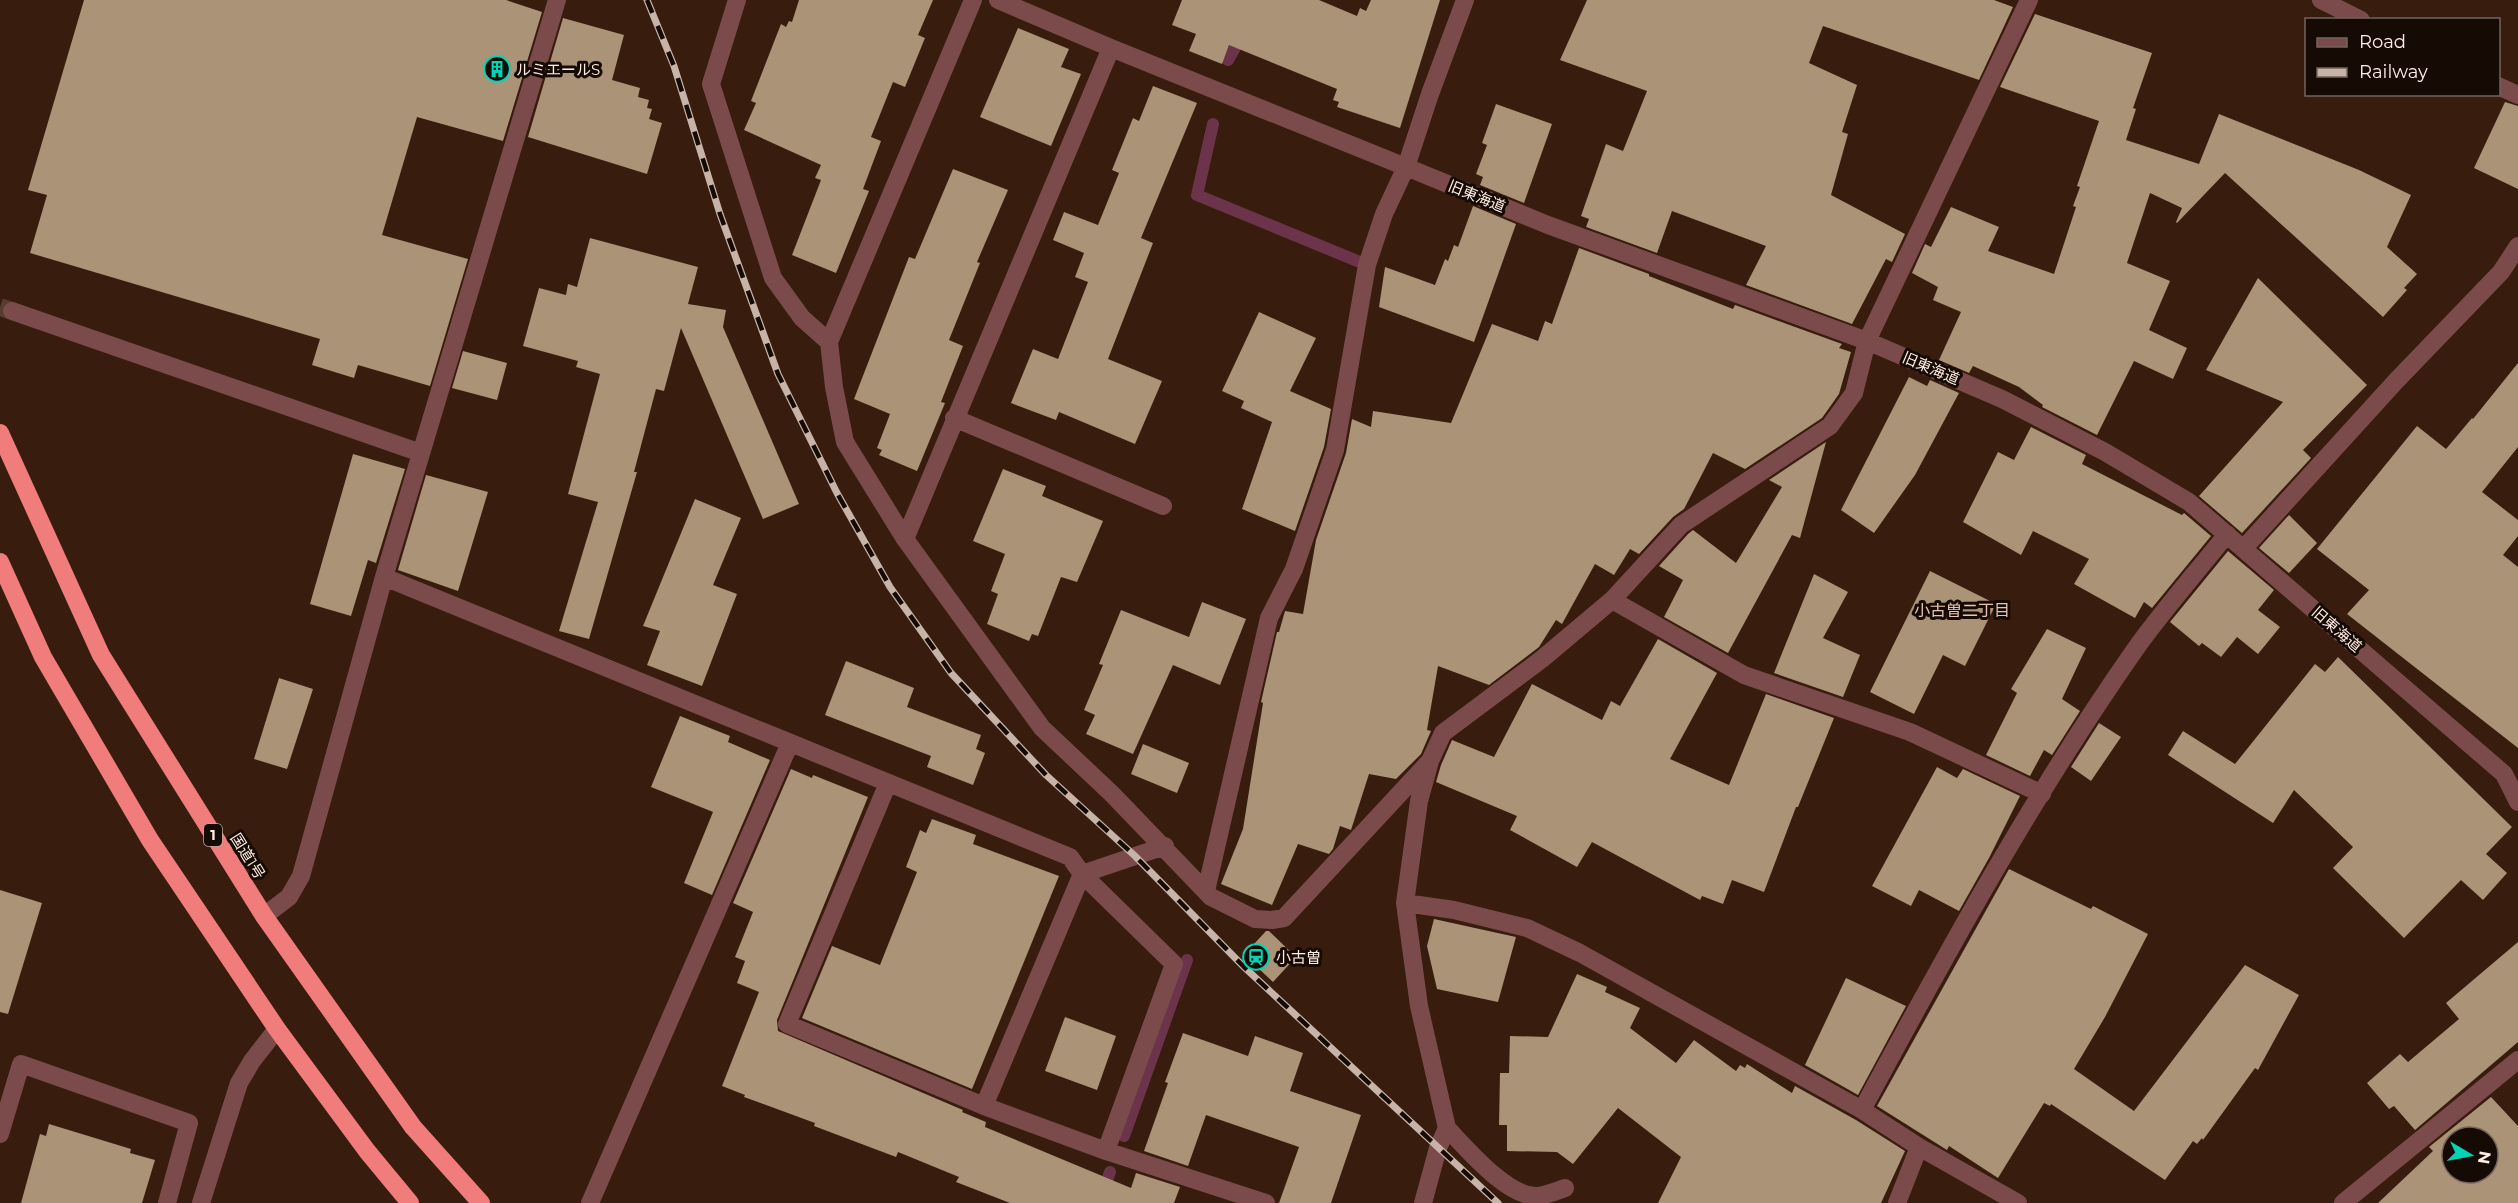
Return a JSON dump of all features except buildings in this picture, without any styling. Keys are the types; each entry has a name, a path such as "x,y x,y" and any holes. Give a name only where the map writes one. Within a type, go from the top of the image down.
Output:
{"highway":[{"name":"国道1号","path":"0,433 101,655 264,916 413,1127 481,1203"},
{"path":"0,562 43,657 144,830 277,1029 367,1151 410,1203"}],"street":[{"path":"264,916 289,897 301,876 384,577 557,0"},
{"path":"737,0 711,84 773,278 802,318 829,342"},
{"path":"973,0 829,342 834,387 845,442 905,538 1042,728 1165,846 1220,903 1255,918 1272,920 1284,918 1430,760"},
{"name":"旧東海道","path":"998,0 1548,225 1868,341 2002,399 2105,452 2189,502 2244,548 2504,774 2518,802"},
{"path":"1206,891 1269,618 1294,569 1335,450 1367,265 1384,214 1406,167 1465,0"},
{"path":"1565,1188 1537,1196 1512,1188 1472,1156 1447,1128 1419,1006 1405,903 1419,801 1430,760 1443,733 1542,659 1612,600 1681,525 1830,426 1854,393 1868,341 2029,0"},
{"path":"2321,0 2357,18"},
{"path":"905,538 1111,48"},
{"path":"2500,86 2518,95"},
{"path":"2244,548 2396,381 2501,272 2518,246"},
{"path":"12,310 421,453"},
{"path":"954,418 1163,506"},
{"path":"1862,1110 1928,987 2042,794 2135,650 2227,534"},
{"path":"384,577 1070,857 1082,874 1174,964 1106,1151"},
{"path":"1612,600 1744,675 1910,732 2042,794"},
{"path":"590,1203 790,743"},
{"path":"888,783 787,1024 984,1107 1106,1151 1266,1203"},
{"path":"984,1107 1082,874 1165,846"},
{"path":"1405,903 1454,910 1527,928 1580,953 1862,1110 1919,1147 2018,1203"},
{"path":"201,1203 239,1083 252,1061 277,1029"},
{"path":"2343,1203 2518,1060"},
{"path":"0,1134 21,1064 189,1123 167,1203"},
{"path":"1423,1203 1438,1148 1447,1128"},
{"path":"1897,1203 1919,1147"}],"waterway":[{"path":"1228,60 1242,35"},
{"path":"1213,124 1197,195 1367,265"},
{"path":"1124,1136 1187,960"},
{"path":"1099,1203 1110,1172"}],"tunnel":[{"path":"0,307 12,311"}],"railway":[{"path":"647,0 674,66 720,214 778,374 837,493 890,587 951,673 1046,775 1135,856 1244,967 1498,1203"}],"place":[{"name":"ルミエールS","path":"497,69"},
{"name":"小古曽","path":"1256,957"}],"district":[{"name":"小古曽二丁目","path":"1962,610"}]}
